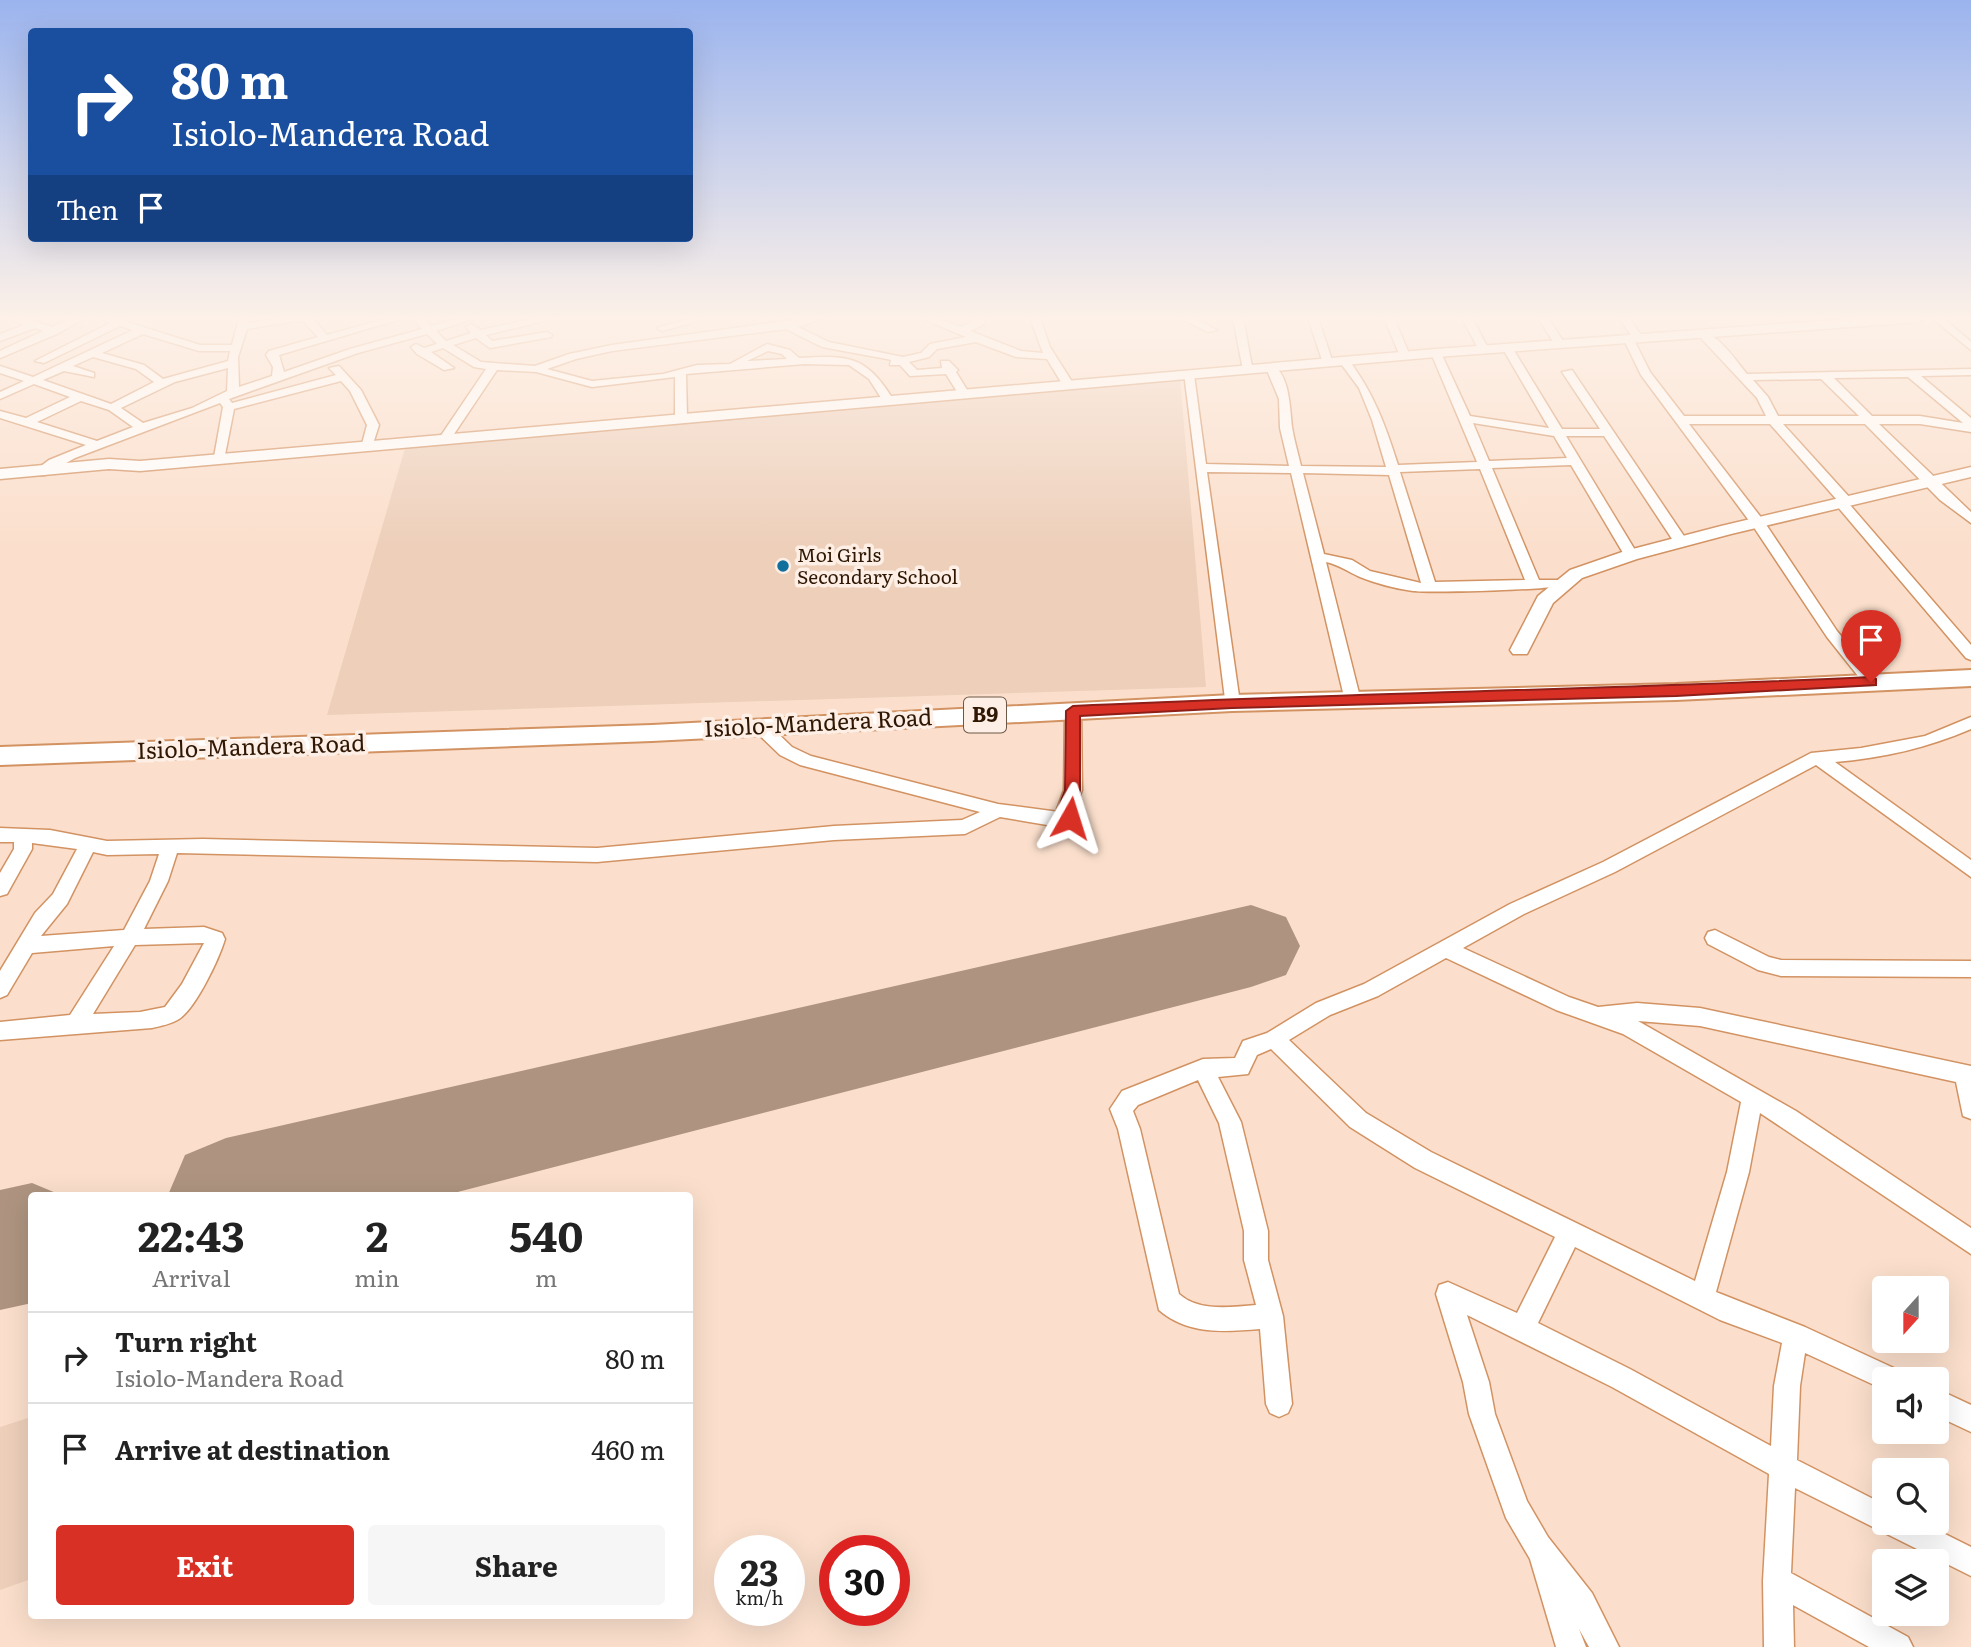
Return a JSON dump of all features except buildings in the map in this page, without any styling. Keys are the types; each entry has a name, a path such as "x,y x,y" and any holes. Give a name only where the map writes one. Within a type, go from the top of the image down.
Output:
{"highway":[{"name":"Isiolo-Mandera Road","path":"0,756 652,733 1232,703 1676,692 1871,682 1968,682"}],"main road":[{"path":"0,474 109,464 140,466 939,395"},
{"path":"1520,650 1545,600 1576,574 1631,555 1681,542 1971,472"}],"street":[{"path":"73,395 113,408 144,428"},
{"path":"113,408 119,401 134,395"},
{"path":"220,457 229,395"},
{"path":"41,472 53,463 99,444 238,395"},
{"path":"228,399 249,395"},
{"path":"357,395 373,425 368,444"},
{"path":"446,437 474,395"},
{"path":"680,395 681,417"},
{"path":"884,395 887,399"},
{"path":"1191,395 1232,703"},
{"path":"1283,395 1286,428 1353,701"},
{"path":"1366,395 1429,586"},
{"path":"1456,395 1534,586"},
{"path":"1534,395 1631,555"},
{"path":"1584,395 1681,542"},
{"path":"1661,395 1758,523 1832,634 1871,682"},
{"path":"1760,395 1775,422 1971,655"},
{"path":"1843,395 1929,482 1971,519"},
{"path":"1935,395 1971,426"},
{"path":"28,422 79,397"},
{"path":"0,414 99,444"},
{"path":"1467,419 1556,433 1610,432"},
{"path":"1679,420 1920,420 1971,426"},
{"path":"1200,468 1393,470 1573,461"},
{"path":"1316,556 1347,563 1365,574 1413,587 1561,584"},
{"path":"760,726 786,751 806,761 998,810 1053,819 1070,818 1066,809 1073,790 1073,711"},
{"path":"1271,1316 1189,1316 1175,1309 1168,1301 1129,1129 1121,1109 1130,1098 1203,1068 1241,1067 1250,1048 1275,1039 1323,1009 1371,989 1517,909 1609,867 1660,837 1759,790 1817,757 1861,754 1928,741 1971,723"},
{"path":"1817,757 1971,870"},
{"path":"0,835 50,837 88,845 128,849 170,846 597,855 834,833 965,827 998,810"},
{"path":"0,889 23,849 23,836"},
{"path":"3,978 28,945 42,918 60,899 88,845"},
{"path":"76,1024 130,937 159,881 170,846"},
{"path":"0,1031 76,1024 111,1024 158,1018 171,1013 211,954 215,939 205,935 130,937 28,945"},
{"path":"1715,939 1765,964 1781,968 1971,969"},
{"path":"1446,949 1590,1014 1639,1032 1788,1118 1971,1242"},
{"path":"1590,1014 1637,1012 1700,1017 1969,1075 1971,1110"},
{"path":"1275,1039 1358,1120 1423,1160 1729,1311 1796,1336 1872,1371"},
{"path":"1203,1068 1230,1122 1256,1231 1256,1260 1271,1316 1279,1404"},
{"path":"1702,1297 1738,1172 1752,1098"},
{"path":"1524,1327 1530,1309 1552,1272 1569,1233"},
{"path":"1604,1647 1582,1603 1538,1547 1516,1508 1482,1415 1476,1382 1448,1294 1524,1327 1679,1409 1784,1469 1872,1513"},
{"path":"1779,1647 1777,1581 1787,1386 1796,1336"},
{"path":"1949,1408 1971,1419"},
{"path":"1917,1535 1971,1562"},
{"path":"1538,1547 1571,1647"},
{"path":"1777,1581 1898,1647"}],"shaded area":[{"name":"Moi Girls Secondary School","path":"985,395 1181,395 1206,687 327,715 406,445"},
{"path":"28,1418 28,1580 0,1590 0,1427"}],"runway":[{"path":"238,1192 1251,946"},
{"path":"0,1250 28,1244"}],"place":[{"name":"Moi Girls Secondary School","path":"783,566"}],"route":[{"path":"1070,818 1066,809 1073,790 1073,711 1232,703 1676,692 1871,682"}]}
